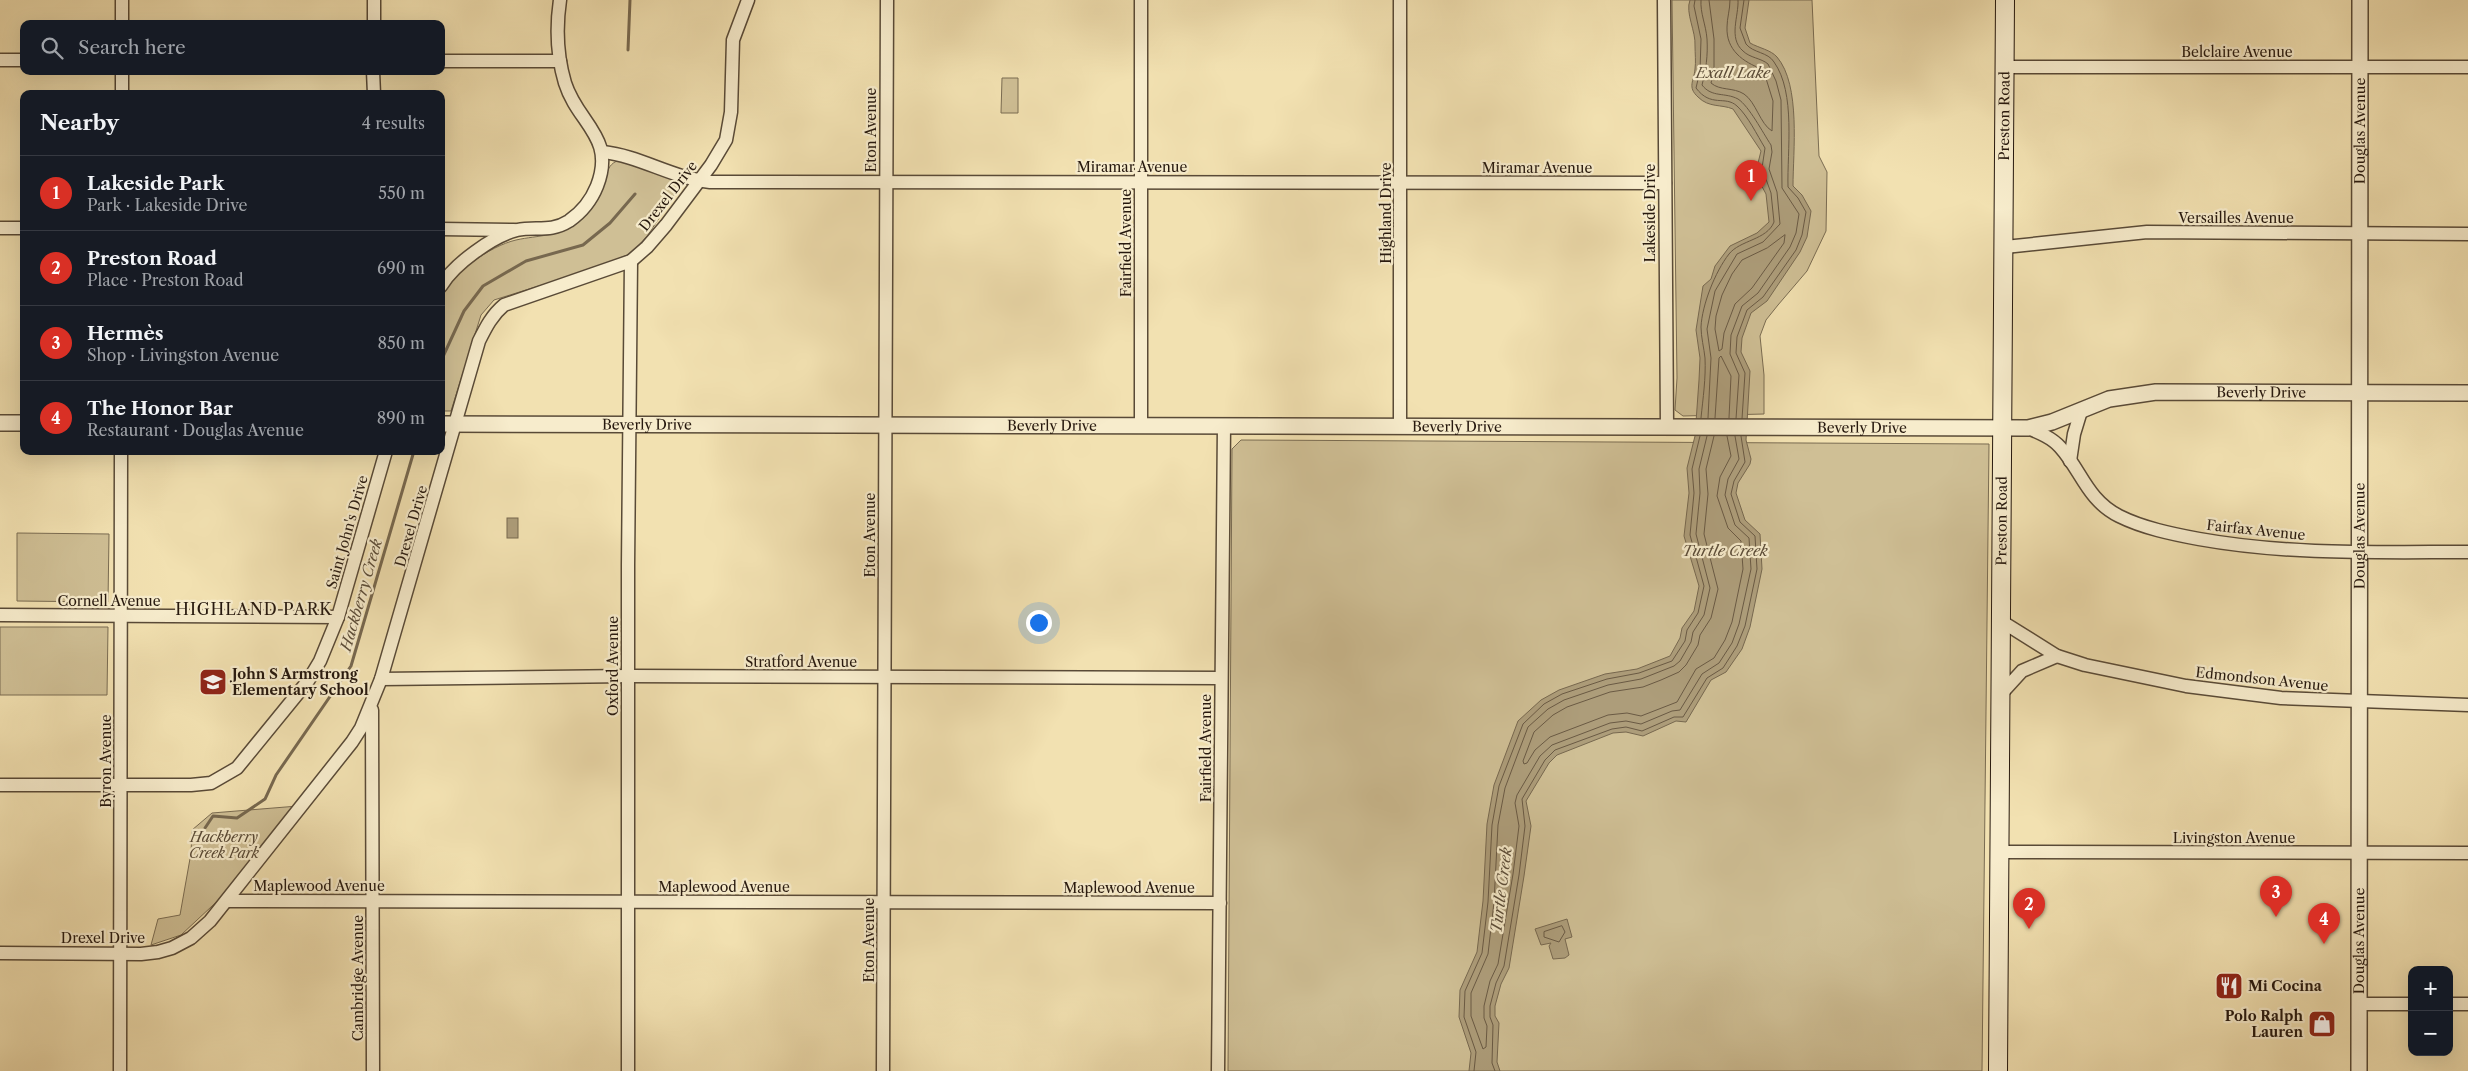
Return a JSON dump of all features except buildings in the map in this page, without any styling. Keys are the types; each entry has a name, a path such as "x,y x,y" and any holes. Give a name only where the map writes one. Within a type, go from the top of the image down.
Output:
{"main road":[{"name":"Preston Road","path":"1998,1071 2005,247 2005,0"}],"street":[{"path":"122,0 122,20"},
{"path":"374,0 374,20"},
{"path":"445,229 518,230 554,228 577,215 593,196 599,181 603,152 571,97 560,61 558,18 560,0"},
{"name":"Drexel Drive","path":"445,439 479,341 495,312 504,305 522,297 631,261 648,248 698,180 711,166 726,140 731,112 733,40 748,0"},
{"name":"Eton Avenue","path":"883,1071 886,676 887,0"},
{"name":"Fairfield Avenue","path":"1141,0 1141,426"},
{"name":"Highland Drive","path":"1400,0 1400,426"},
{"name":"Lakeside Drive","path":"1664,0 1667,426"},
{"name":"Douglas Avenue","path":"2359,1071 2360,0"},
{"path":"0,60 20,60"},
{"path":"445,61 560,61"},
{"name":"Belclaire Avenue","path":"2005,67 2468,67"},
{"path":"122,75 122,90"},
{"path":"373,75 374,90"},
{"name":"Miramar Avenue","path":"603,152 617,153 698,180 1665,183"},
{"path":"0,228 20,228"},
{"path":"445,281 458,266 474,253 518,230"},
{"name":"Versailles Avenue","path":"2005,247 2147,232 2468,234"},
{"name":"Oxford Avenue","path":"628,1071 631,261"},
{"name":"Beverly Drive","path":"449,424 2028,428 2052,422 2109,399 2156,392 2468,393"},
{"path":"2070,462 2074,434 2081,411"},
{"path":"0,423 20,423"},
{"name":"Fairfield Avenue","path":"1218,1071 1224,425"},
{"name":"Fairfax Avenue","path":"2028,428 2054,441 2082,481 2104,505 2118,516 2150,528 2213,542 2271,549 2359,552 2468,552"},
{"name":"Byron Avenue","path":"120,1071 122,455"},
{"name":"Saint John's Drive","path":"0,785 191,785 211,783 237,768 308,681 320,661 338,617 385,455"},
{"name":"Drexel Drive","path":"0,953 121,954 158,952 172,948 191,938 228,900 352,742 372,705 381,679 441,455"},
{"name":"Cornell Avenue","path":"0,616 338,617"},
{"name":"Edmondson Avenue","path":"2001,621 2057,656 2085,665 2186,686 2281,698 2358,703 2468,705"},
{"path":"2000,694 2022,671 2057,656"},
{"name":"Stratford Avenue","path":"381,679 628,676 1221,678"},
{"name":"Cambridge Avenue","path":"372,705 373,1071"},
{"name":"Livingston Avenue","path":"2000,852 2468,853"},
{"name":"Maplewood Avenue","path":"228,900 1220,903"},
{"path":"2360,1004 2408,1004"},
{"path":"2453,1004 2468,1004"}],"green space":[{"path":"1672,0 1812,0 1819,156 1827,172 1826,231 1807,271 1766,320 1760,336 1764,375 1764,414 1683,416 1675,410 1677,378"},
{"path":"1002,78 1018,78 1018,113 1001,113"},
{"path":"621,160 648,168 674,180 678,189 648,235 632,253 593,269 494,300 481,315 451,411 445,411 445,291 461,271 494,248 516,240 566,230 573,226 592,208 601,193 609,168"},
{"path":"1241,440 1989,444 1982,1071 1228,1071 1232,449"},
{"path":"17,533 109,534 108,602 17,601"},
{"path":"0,627 108,627 107,695 0,695"},
{"name":"Hackberry Creek Park","path":"298,806 227,892 181,935 151,945 158,919 180,915 191,853 192,830 212,813"}],"water":[{"path":"1690,0 1749,0 1745,28 1750,43 1777,57 1785,69 1790,84 1794,119 1793,186 1802,195 1811,211 1807,237 1800,252 1767,301 1751,313 1742,338 1741,352 1750,371 1746,440 1751,459 1750,464 1738,483 1736,493 1745,520 1760,534 1762,569 1750,627 1742,649 1726,672 1711,680 1686,722 1676,721 1643,736 1626,732 1613,733 1557,755 1549,763 1526,801 1531,826 1524,876 1509,968 1501,984 1495,1006 1495,1016 1499,1023 1497,1062 1500,1071 1469,1071 1471,1053 1459,1017 1460,990 1477,952 1483,901 1487,824 1494,785 1518,721 1541,700 1559,690 1605,674 1637,669 1670,656 1680,638 1682,628 1694,611 1699,586 1684,536 1689,493 1687,468 1695,436 1699,380 1700,358 1696,330 1703,286 1711,279 1715,266 1730,246 1757,233 1769,222 1766,194 1759,181 1757,167 1761,151 1733,109 1706,103 1693,90 1695,40 1689,11"},
{"path":"507,518 518,518 518,538 507,538"},
{"path":"1567,919 1572,937 1565,939 1569,955 1565,958 1553,959 1549,946 1551,943 1541,945 1535,929"}],"waterway":[{"name":"Hackberry Creek","path":"628,50 630,0"},
{"name":"Hackberry Creek","path":"445,352 464,311 483,286 526,261 583,245 610,223 635,194"},
{"name":"Hackberry Creek","path":"205,828 213,816 237,818 265,799 276,775 351,666 413,455"}],"place":[{"name":"Lakeside Park","path":"1751,201"},
{"name":"John S Armstrong Elementary School","path":"213,682"},
{"name":"Hermès","path":"2276,917"},
{"name":"Preston Road","path":"2029,929"},
{"name":"The Honor Bar","path":"2324,944"},
{"name":"Mi Cocina","path":"2229,986"},
{"name":"Polo Ralph Lauren","path":"2322,1024"}],"district":[{"name":"HIGHLAND PARK","path":"254,609"}],"water label":[{"name":"Exall Lake","path":"1733,72"},
{"name":"Turtle Creek","path":"1725,550"},
{"name":"Turtle Creek","path":"1501,890"}]}
